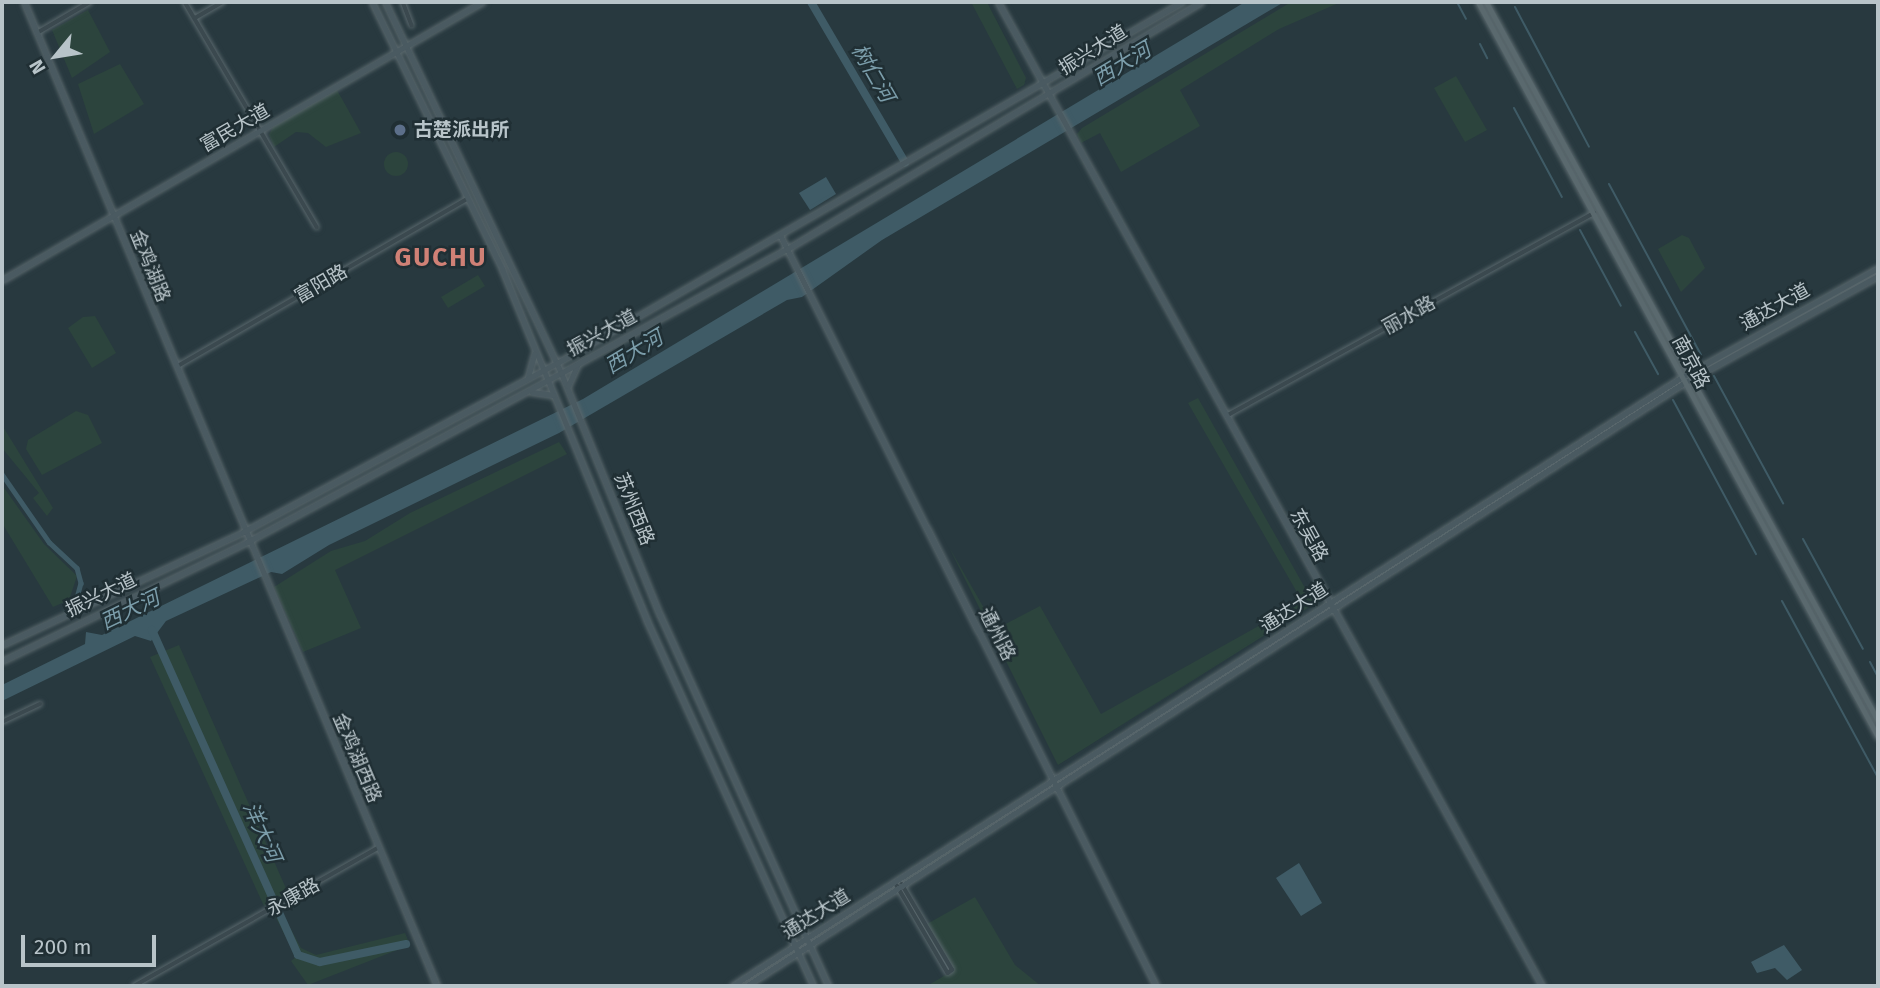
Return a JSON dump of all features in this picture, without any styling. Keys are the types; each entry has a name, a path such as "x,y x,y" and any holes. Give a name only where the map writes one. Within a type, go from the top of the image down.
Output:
{"main road":[{"name":"金鸡湖路","path":"24,2 247,542"},
{"name":"苏州西路","path":"372,2 394,54 467,199 533,344 647,621 813,986"},
{"name":"苏州西路","path":"385,2 403,48 557,363 660,615 828,986"},
{"name":"富民大道","path":"2,280 482,2"},
{"path":"998,2 1048,96"},
{"name":"振兴大道","path":"2,645 243,532 519,384 1043,87 1182,2"},
{"name":"振兴大道","path":"2,660 247,542 787,249 1048,96 1201,2"},
{"name":"南京路","path":"1478,2 1878,737"},
{"name":"南京路","path":"1486,2 1878,721"},
{"name":"东吴路","path":"1048,96 1542,986"},
{"name":"通州路","path":"781,237 1156,986"},
{"name":"通达大道","path":"732,986 1683,380 1878,268"},
{"name":"通达大道","path":"1690,376 1878,276"},
{"path":"519,384 534,368 533,344"},
{"path":"537,353 550,349 571,355"},
{"path":"569,392 579,363"},
{"path":"519,396 535,391 555,397"},
{"name":"金鸡湖西路","path":"247,542 437,986"},
{"name":"通达大道","path":"746,986 1057,788 1331,606"}],"street":[{"path":"37,33 90,2"},
{"path":"185,2 317,226"},
{"path":"195,18 223,2"},
{"path":"403,2 412,25"},
{"name":"富阳路","path":"175,368 467,199"},
{"name":"丽水路","path":"1225,417 1594,213"},
{"path":"2,722 40,704"},
{"name":"永康路","path":"134,986 379,848"},
{"path":"897,881 952,971 948,973 931,939"}],"green space":[{"path":"971,2 987,2 1026,78 1024,85 1017,89"},
{"path":"1291,2 1341,2 1279,29 1180,90 1200,126 1121,172 1100,133 1081,143 1077,134 1082,128"},
{"path":"88,10 110,52 72,78 52,30"},
{"path":"120,64 144,104 94,134 78,84"},
{"path":"1456,76 1487,130 1465,142 1434,88"},
{"path":"337,90 361,133 326,147 308,133 296,132 274,147 269,135 273,127"},
{"path":"396,152 404,156 408,164 404,172 396,176 388,172 384,164 388,156"},
{"path":"1682,235 1689,238 1705,268 1681,292 1658,249"},
{"path":"478,275 485,286 448,308 441,297"},
{"path":"95,316 116,353 92,368 68,328 83,317"},
{"path":"1198,398 1314,604 1058,765 949,547 996,629 1040,606 1101,714 1296,605 1298,594 1188,403"},
{"path":"76,411 88,415 102,443 42,475 26,449 28,440"},
{"path":"2,425 53,508 47,516 33,498 39,493 2,448"},
{"path":"559,442 567,454 335,570 361,628 303,652 274,587 331,551 365,541 410,513"},
{"path":"2,485 44,544 77,576 69,600 53,607 2,523"},
{"path":"179,645 288,893 264,906 150,657"},
{"path":"975,897 1015,965 1041,986 927,986 954,970 927,924"},
{"path":"282,913 301,948 316,955 405,933 410,945 308,985 291,961 296,957 275,916"}],"water":[{"path":"1245,2 1284,2 882,240 802,297 787,300 559,433 329,545 282,574 271,572 166,621 151,641 135,636 2,701 2,685 85,644 86,632 102,635 583,399"},
{"path":"826,177 836,194 810,210 799,193"},
{"path":"1299,863 1322,903 1301,916 1276,878"},
{"path":"1784,945 1802,970 1787,980 1775,968 1757,973 1751,962"}],"waterway":[{"name":"树仁河","path":"811,2 905,162"},
{"path":"1457,2 1466,19"},
{"path":"1515,7 1589,147"},
{"path":"1480,44 1487,58"},
{"path":"1514,108 1562,197"},
{"path":"1609,184 1701,355"},
{"path":"1580,230 1621,306"},
{"path":"1635,332 1658,374"},
{"path":"1714,376 1783,503"},
{"path":"1673,400 1756,554"},
{"name":"洋大河","path":"2,474 49,542 77,568 81,583 76,602"},
{"path":"1803,539 1863,649"},
{"path":"1782,601 1878,778"},
{"name":"洋大河","path":"152,630 298,955 320,962 406,944"},
{"path":"1870,662 1878,677"}],"place":[{"name":"古楚派出所","path":"400,130"}],"district":[{"name":"GUCHU","path":"441,258"}],"water label":[{"name":"西大河","path":"1122,64"},
{"name":"西大河","path":"634,352"},
{"name":"西大河","path":"130,610"}]}
